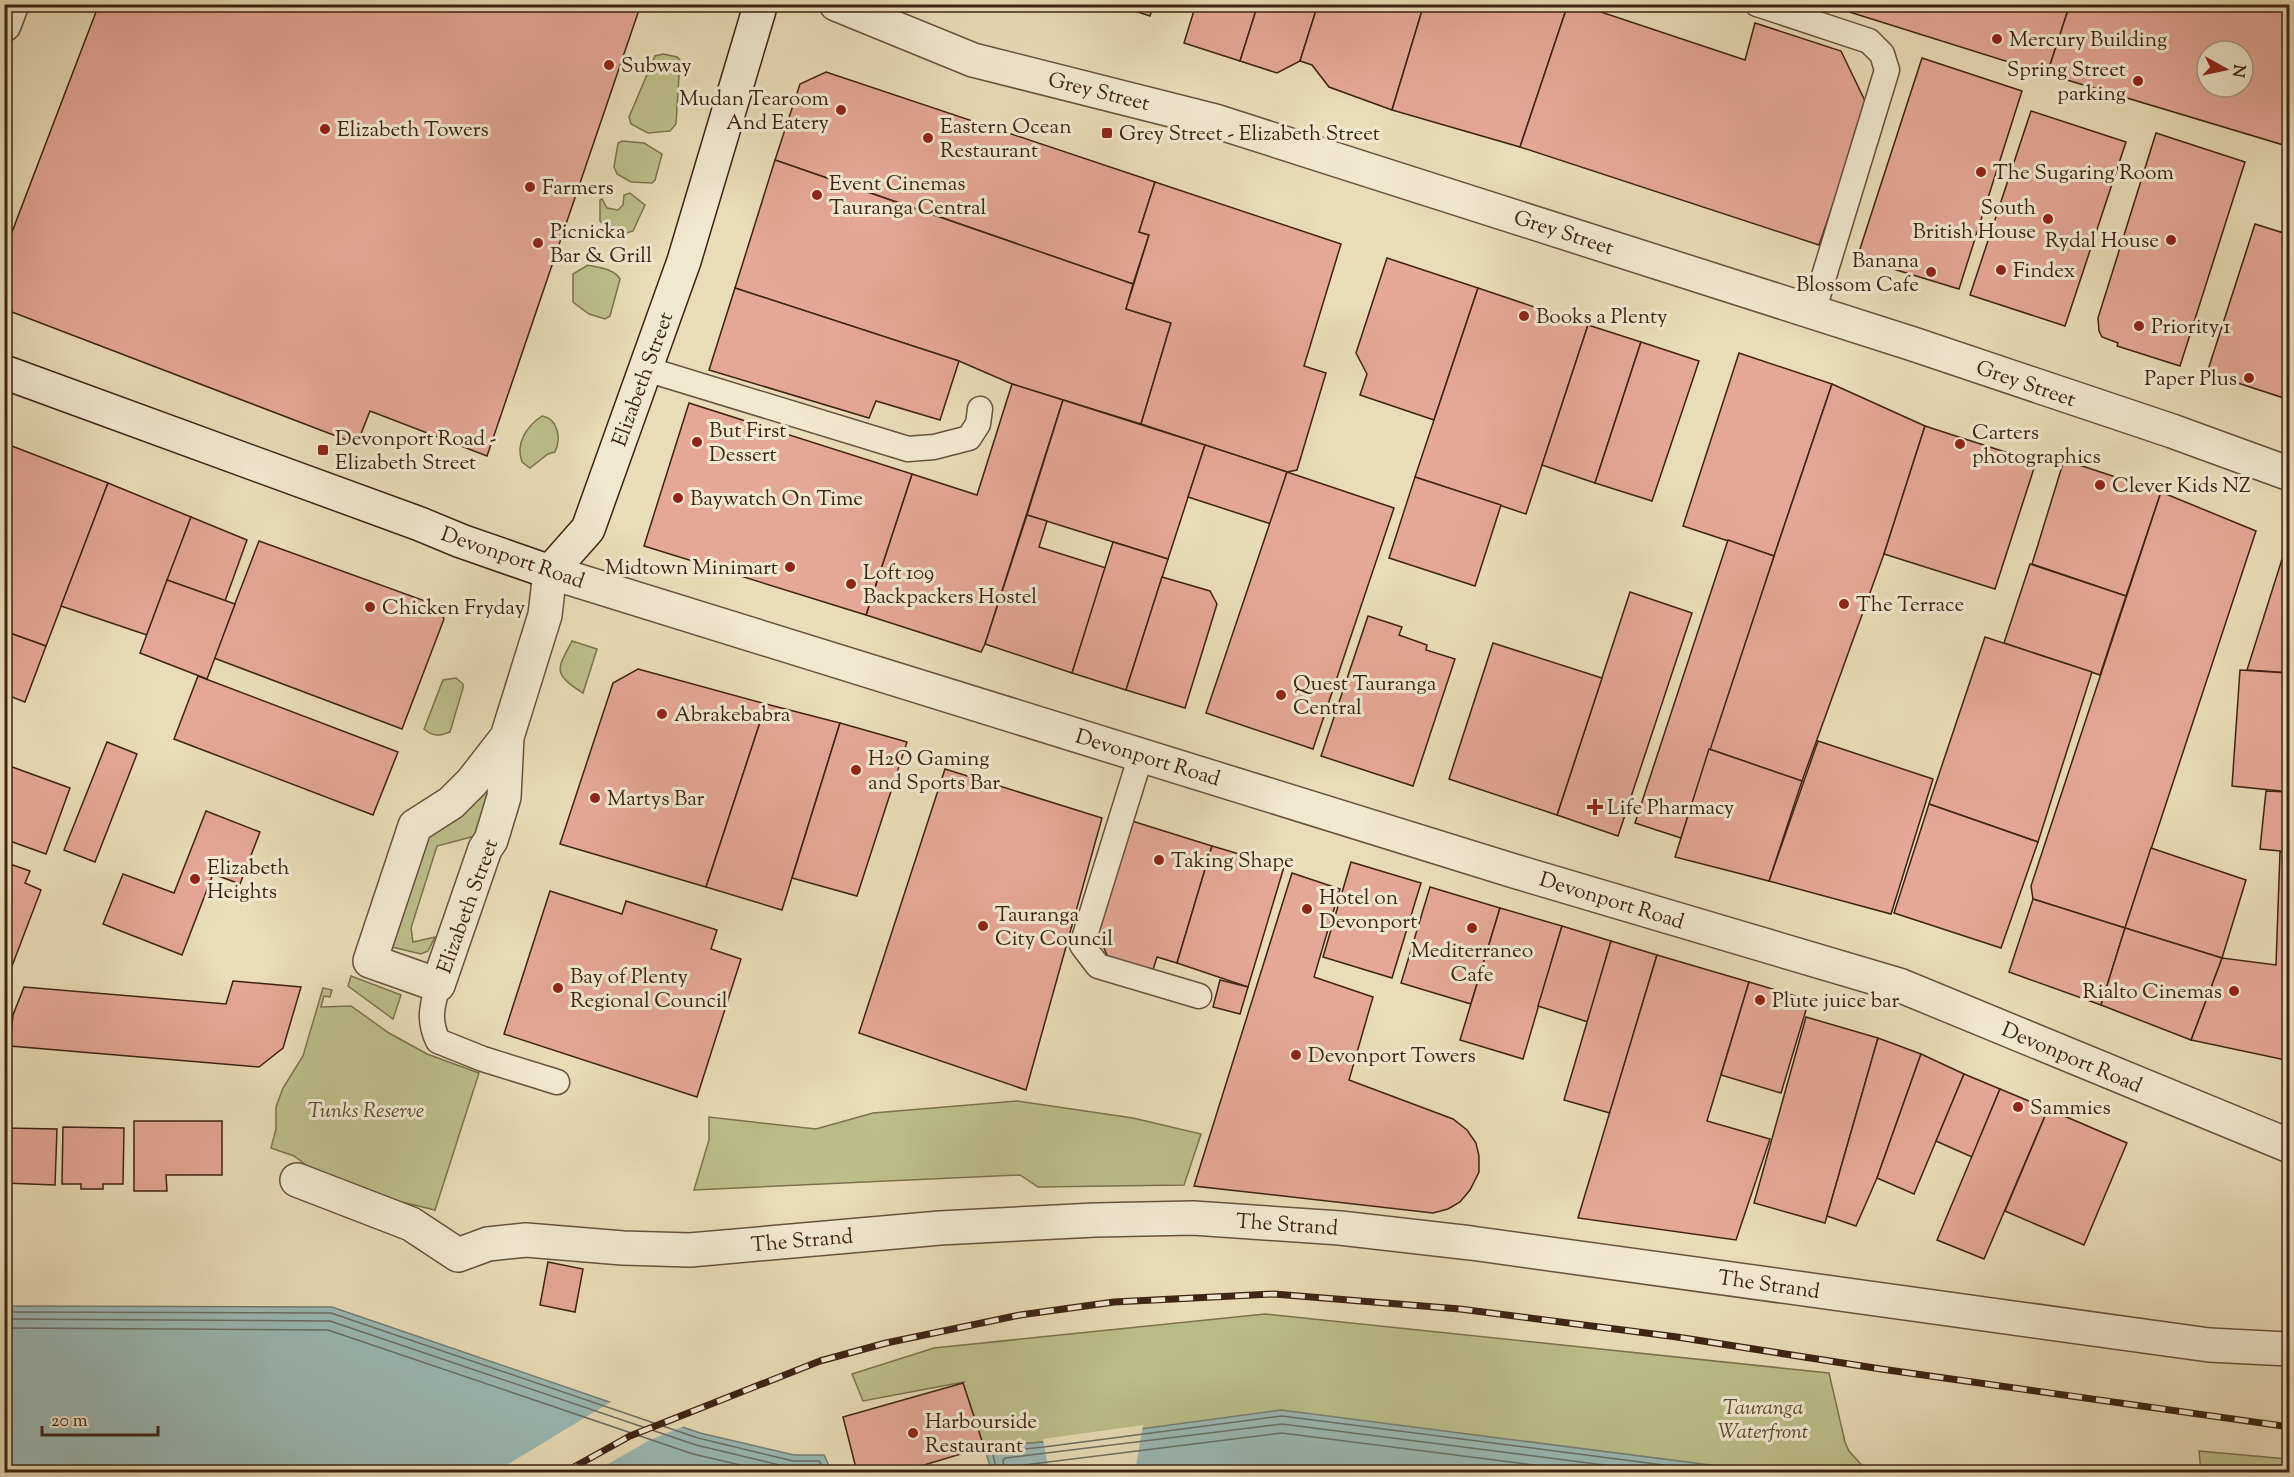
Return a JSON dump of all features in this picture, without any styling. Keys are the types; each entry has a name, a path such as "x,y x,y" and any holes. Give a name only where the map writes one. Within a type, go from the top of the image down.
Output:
{"street":[{"path":"4,25 12,4"},
{"name":"Grey Street","path":"836,4 973,60 1215,121 1813,312 2172,431 2289,474"},
{"name":"Elizabeth Street","path":"507,737 472,782 451,802 415,826 370,961 438,985 485,849 491,840 504,797 507,737 545,615 550,572 588,529 684,261 761,6"},
{"name":"Devonport Road","path":"4,372 550,572 1514,871 1899,985 2289,1146"},
{"name":"The Strand","path":"297,1180 411,1224 458,1255 488,1244 526,1240 622,1248 690,1250 940,1228 1095,1220 1193,1218 1340,1228 1471,1243 2209,1345 2289,1350"}],"lane":[{"path":"1757,4 1869,41 1882,54 1887,70 1813,312"},
{"path":"646,369 908,448 934,447 969,438 978,424 980,409"},
{"path":"1141,755 1082,945 1098,966 1199,996"},
{"path":"438,985 433,1002 431,1026 438,1041 483,1059 557,1082"}],"green space":[{"path":"663,54 677,57 680,60 676,124 670,131 648,133 631,124 629,117 655,56"},
{"path":"622,141 644,143 662,154 655,180 652,183 631,182 617,174 614,167 618,143"},
{"path":"630,193 645,205 633,231 627,233 605,226 600,221 600,200 602,199 607,208 618,210 623,205 624,195"},
{"path":"588,265 610,271 620,279 610,316 605,319 589,314 573,302 573,274"},
{"path":"542,416 555,425 558,436 557,447 555,452 548,454 530,468 522,462 521,442 527,430"},
{"path":"572,641 597,649 583,693 566,681 560,670"},
{"path":"456,678 463,684 463,688 450,732 434,735 424,729 443,680"},
{"path":"487,792 492,795 475,836 437,846 411,928 413,942 435,937 428,951 421,954 392,947 390,943 430,833"},
{"path":"351,976 401,995 393,1019 348,986"},
{"name":"Tunks Reserve","path":"323,988 332,990 330,997 324,996 321,1007 351,1006 389,1033 427,1054 479,1073 435,1210 373,1195 318,1174 294,1156 271,1148 276,1129 276,1107 283,1088 303,1056"},
{"path":"1017,1101 1133,1118 1201,1134 1184,1185 1038,1187 1020,1175 694,1190 709,1140 709,1117 816,1129 873,1113"},
{"name":"Tauranga Waterfront","path":"1265,1314 1829,1373 1845,1442 1849,1451 1868,1472 1765,1472 1044,1442 984,1447 964,1382 863,1401 852,1374 934,1348"},
{"path":"2199,1451 2289,1459 2289,1472 2201,1472"}],"water":[{"path":"5,1306 332,1307 700,1433 794,1455 824,1455 832,1472 5,1472"},
{"path":"1281,1410 1765,1472 992,1472 984,1447 1044,1442"}],"pier":[{"path":"614,1400 687,1425 650,1440 594,1472 495,1472"},
{"path":"1143,1425 1135,1472 1049,1472 1043,1439"}],"building":[{"name":"Elizabeth Towers","path":"99,4 641,4 487,456 370,411 357,444 4,309 4,253"},
{"path":"1114,4 1154,4 1150,16"},
{"path":"1196,4 1258,4 1240,61 1184,43"},
{"path":"1258,4 1318,4 1300,61 1277,73 1240,61"},
{"path":"1318,4 1424,4 1392,110 1329,87 1312,65 1300,61"},
{"path":"1424,4 1568,4 1520,147 1392,110"},
{"path":"1568,4 1577,4 1745,60 1755,23 1841,51 1867,105 1819,245 1520,147"},
{"name":"Mercury Building","path":"1824,4 2070,4 2047,74"},
{"name":"Spring Street parking","path":"2070,4 2290,4 2290,147 2047,74"},
{"path":"1922,58 2022,91 1959,289 1857,258"},
{"path":"826,72 1155,182 1139,232 1149,235 1133,284 775,160 800,84"},
{"name":"South British House","path":"2031,111 2126,142 2065,326 1970,295"},
{"name":"Rydal House","path":"2156,133 2245,162 2180,366 2117,346 2118,343 2102,337 2099,331 2098,318"},
{"path":"775,160 1133,284 1126,309 1171,323 1141,424 1012,384 959,361 735,288"},
{"path":"1155,182 1341,244 1304,366 1326,373 1297,470 1287,472 1141,424 1171,323 1126,309 1149,235 1139,232"},
{"path":"2255,224 2290,235 2290,400 2207,373"},
{"path":"1387,258 1478,288 1434,420 1360,395 1367,374 1356,353"},
{"path":"735,288 959,361 940,420 876,401 869,418 709,370"},
{"path":"1478,288 1588,325 1526,514 1415,477"},
{"path":"1588,325 1641,342 1595,483 1542,465"},
{"path":"1641,342 1699,361 1652,501 1595,483"},
{"path":"1739,353 1832,384 1774,556 1683,526"},
{"path":"1012,384 1063,400 981,652 866,615 912,474 977,495"},
{"path":"1832,384 1925,426 1884,554 1802,781 1709,749"},
{"path":"1063,400 1205,445 1168,559 1027,515"},
{"path":"689,403 912,474 866,615 644,546"},
{"path":"1925,426 2036,462 1995,589 1884,554"},
{"path":"4,443 108,483 46,646 4,631"},
{"path":"1205,445 1287,472 1271,524 1188,497"},
{"path":"2064,460 2161,492 2126,596 2032,564"},
{"path":"1287,472 1394,508 1313,749 1206,713"},
{"path":"1415,477 1501,505 1475,586 1389,558"},
{"path":"108,483 191,517 147,635 61,606"},
{"path":"2161,492 2256,531 2125,928 2033,899 2031,886"},
{"path":"1027,515 1047,521 1039,547 1106,568 1072,673 985,644"},
{"path":"191,517 247,540 225,601 167,580"},
{"path":"2289,537 2290,673 2247,670"},
{"path":"1728,540 1774,556 1681,838 1635,823"},
{"path":"259,541 439,606 444,619 402,729 214,658"},
{"path":"1113,542 1168,559 1126,690 1072,673"},
{"path":"2030,564 2126,596 2100,675 2004,643"},
{"path":"1162,577 1210,591 1217,604 1185,708 1126,690"},
{"path":"167,580 235,604 207,679 140,653"},
{"path":"1630,592 1692,613 1618,836 1557,815"},
{"path":"1368,616 1402,627 1399,635 1427,645 1426,650 1455,659 1413,786 1321,756"},
{"path":"4,631 46,646 25,702 4,694"},
{"path":"1985,637 2092,672 2038,842 1929,804"},
{"path":"1493,643 1602,678 1557,815 1449,779"},
{"path":"638,669 766,704 706,887 560,844 613,683"},
{"path":"2240,670 2290,673 2290,792 2232,786"},
{"path":"198,676 398,752 373,815 174,739"},
{"path":"766,704 840,723 782,910 706,887"},
{"path":"840,723 907,742 857,896 792,878"},
{"path":"1818,741 1933,779 1891,914 1769,881"},
{"path":"107,742 137,754 95,862 64,850"},
{"path":"1709,749 1802,781 1769,881 1675,857"},
{"path":"4,764 70,788 46,854 4,839"},
{"name":"Tauranga City Council","path":"945,769 1102,818 1026,1090 859,1033"},
{"path":"2266,791 2290,792 2290,852 2260,849"},
{"path":"1929,804 2038,842 2001,948 1894,913"},
{"name":"Elizabeth Heights","path":"206,811 260,832 240,884 213,874 182,955 103,924 123,874 174,893"},
{"path":"1132,821 1212,846 1177,963 1157,957 1152,973 1109,960 1098,934"},
{"path":"1212,846 1284,867 1248,987 1177,963"},
{"path":"2151,848 2246,880 2222,958 2125,928"},
{"path":"2280,852 2290,852 2290,1061 2191,1040 2222,958 2276,965"},
{"path":"4,862 30,871 25,883 41,890 4,987"},
{"path":"1351,862 1421,883 1392,978 1323,957"},
{"name":"Devonport Towers","path":"1292,873 1340,889 1314,977 1373,997 1349,1080 1453,1119 1467,1130 1476,1143 1479,1172 1470,1190 1460,1202 1448,1209 1433,1213 1194,1186"},
{"path":"1430,887 1500,908 1471,1004 1401,983"},
{"path":"550,891 622,914 626,901 717,930 711,949 741,959 697,1097 504,1034"},
{"path":"2033,899 2125,928 2101,1005 2009,972"},
{"path":"1500,908 1562,926 1523,1059 1460,1040"},
{"path":"1562,926 1611,941 1588,1022 1538,1006"},
{"path":"2125,928 2222,958 2191,1040 2101,1005"},
{"path":"1611,941 1657,955 1610,1113 1564,1100"},
{"path":"1657,955 1749,982 1707,1121 1770,1139 1736,1240 1578,1218"},
{"path":"1220,980 1248,987 1240,1014 1213,1007"},
{"path":"233,981 301,987 283,1048 259,1067 10,1046 13,1015 24,987 226,1004"},
{"path":"1749,982 1809,1000 1781,1093 1721,1075"},
{"path":"1806,1017 1878,1038 1825,1223 1754,1203"},
{"path":"1878,1038 1921,1054 1877,1178 1856,1226 1827,1216"},
{"path":"1921,1054 1964,1074 1914,1194 1877,1178"},
{"path":"1964,1074 2000,1089 1972,1157 1936,1141"},
{"path":"2000,1089 2048,1109 1984,1259 1937,1240"},
{"path":"2048,1109 2127,1143 2084,1245 2005,1211"},
{"path":"134,1121 222,1121 222,1175 166,1175 167,1191 134,1191"},
{"path":"63,1127 124,1128 123,1184 103,1184 103,1189 81,1189 81,1184 62,1184"},
{"path":"4,1128 57,1129 55,1185 4,1183"},
{"path":"548,1262 583,1269 575,1312 540,1305"},
{"name":"Harbourside Restaurant","path":"963,1383 984,1447 901,1472 857,1472 843,1417"}],"railway":[{"path":"565,1472 630,1436 820,1361 886,1343 1020,1315 1114,1302 1274,1294 1460,1309 1677,1337 1881,1369 2290,1427"}],"place":[{"name":"Mercury Building","path":"1997,39"},
{"name":"Subway","path":"609,65"},
{"name":"Spring Street parking","path":"2138,81"},
{"name":"Mudan Tearoom And Eatery","path":"841,110"},
{"name":"Elizabeth Towers","path":"325,129"},
{"name":"Grey Street - Elizabeth Street","path":"1107,133"},
{"name":"Eastern Ocean Restaurant","path":"928,138"},
{"name":"The Sugaring Room","path":"1981,172"},
{"name":"Farmers","path":"530,187"},
{"name":"Event Cinemas Tauranga Central","path":"817,195"},
{"name":"South British House","path":"2048,219"},
{"name":"Rydal House","path":"2171,240"},
{"name":"Picnicka Bar & Grill","path":"538,243"},
{"name":"Findex","path":"2001,270"},
{"name":"Banana Blossom Cafe","path":"1931,272"},
{"name":"Books a Plenty","path":"1524,316"},
{"name":"Priority 1","path":"2139,326"},
{"name":"Paper Plus","path":"2249,378"},
{"name":"But First Dessert","path":"697,442"},
{"name":"Carters photographics","path":"1960,444"},
{"name":"Devonport Road - Elizabeth Street","path":"323,450"},
{"name":"Clever Kids NZ","path":"2100,485"},
{"name":"Baywatch On Time","path":"678,498"},
{"name":"Midtown Minimart","path":"790,567"},
{"name":"Loft 109 Backpackers Hostel","path":"851,584"},
{"name":"The Terrace","path":"1844,604"},
{"name":"Chicken Fryday","path":"370,607"},
{"name":"Quest Tauranga Central","path":"1281,695"},
{"name":"Abrakebabra","path":"662,714"},
{"name":"H2O Gaming and Sports Bar","path":"856,770"},
{"name":"Martys Bar","path":"595,798"},
{"name":"Life Pharmacy","path":"1595,807"},
{"name":"Taking Shape","path":"1159,860"},
{"name":"Elizabeth Heights","path":"195,879"},
{"name":"Hotel on Devonport","path":"1307,909"},
{"name":"Tauranga City Council","path":"983,926"},
{"name":"Mediterraneo Cafe","path":"1472,928"},
{"name":"Bay of Plenty Regional Council","path":"558,988"},
{"name":"Rialto Cinemas","path":"2234,991"},
{"name":"Plute juice bar","path":"1760,1000"},
{"name":"Devonport Towers","path":"1296,1055"},
{"name":"Sammies","path":"2018,1107"},
{"name":"Harbourside Restaurant","path":"913,1433"}]}
